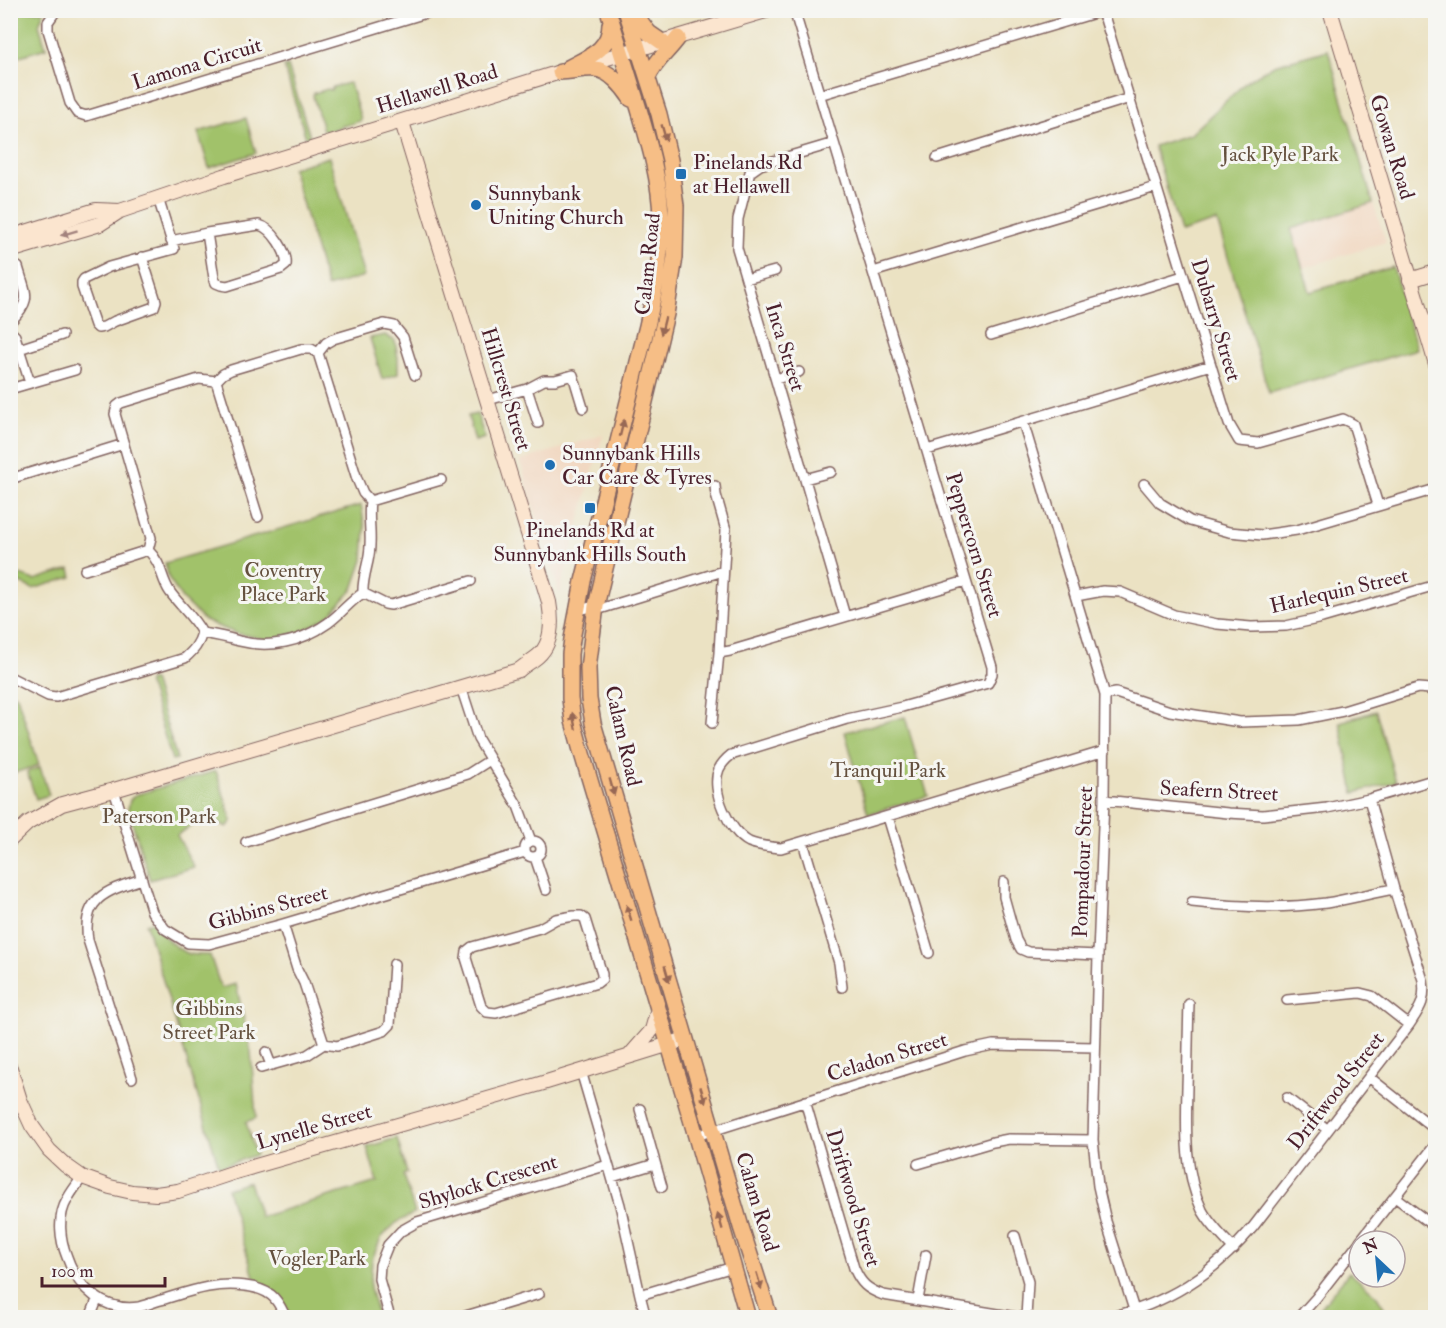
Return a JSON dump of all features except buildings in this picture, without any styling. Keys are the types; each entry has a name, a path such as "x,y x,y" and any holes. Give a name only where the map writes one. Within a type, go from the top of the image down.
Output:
{"main road":[{"name":"Calam Road","path":"626,10 648,77 670,160 676,206 675,256 666,314 596,606 588,668 589,699 593,723 741,1227 770,1317"},
{"path":"632,10 650,33 662,42"},
{"path":"609,13 640,114"},
{"path":"560,72 593,55 605,43 610,34 609,13"},
{"path":"648,77 652,66 670,50 678,38"},
{"path":"560,72 596,69 609,75 623,88 640,114"},
{"name":"Calam Road","path":"640,114 654,163 661,217 661,243 656,286 648,326 583,581 570,654 570,699 589,778 748,1317"}],"street":[{"name":"Lamona Circuit","path":"59,10 48,22 48,30 70,104 77,113 86,116 435,10"},
{"name":"Hellawell Road","path":"11,242 96,210 120,211 224,176 769,10"},
{"name":"Peppercorn Street","path":"794,10 992,667 992,675 988,683 826,726 739,752 723,762 718,770 717,788 724,812 737,833 749,842 762,846 781,848 803,842"},
{"name":"Gowan Road","path":"1330,10 1436,364"},
{"name":"Dubarry Street","path":"819,95 1095,13 1101,14 1105,19 1130,98 1229,424 1239,441 1258,443 1343,419 1353,424 1378,505"},
{"path":"938,158 1130,98"},
{"name":"Hillcrest Street","path":"402,122 552,616 547,644 540,655 519,670 461,687"},
{"name":"Inca Street","path":"834,144 760,165 750,172 738,219 737,248 845,616"},
{"path":"873,272 1156,187"},
{"path":"158,198 172,245"},
{"path":"142,257 156,301 154,307 104,327 99,328 94,325 82,287 82,282 87,276 207,233 265,226 285,253 286,265 227,286 216,283 207,233"},
{"path":"10,322 23,309 26,302 18,267"},
{"path":"746,279 775,271"},
{"path":"1410,280 1436,272"},
{"path":"991,335 1183,276"},
{"path":"318,353 333,339 384,324 394,326 403,337 415,375"},
{"path":"10,331 15,336 30,384"},
{"path":"19,349 62,335"},
{"path":"148,550 151,538 115,414 117,406 199,379 216,381 231,370 301,349 311,349 318,353 357,479 363,493 370,501 370,545 363,593"},
{"path":"927,450 1211,366"},
{"path":"10,389 75,370"},
{"path":"776,379 799,372"},
{"path":"488,400 527,389 544,380 555,380 573,375 583,408"},
{"path":"216,381 258,517"},
{"path":"527,389 538,423"},
{"name":"Pompadour Street","path":"1023,422 1105,694 1104,800 1093,1140 1098,1186 1106,1221 1134,1310"},
{"path":"10,479 124,444"},
{"path":"805,479 831,472"},
{"path":"370,501 441,480"},
{"path":"1144,484 1160,503 1190,521 1228,532 1262,535 1297,530 1436,489"},
{"path":"712,723 719,652 726,530 715,486"},
{"path":"85,570 148,550"},
{"path":"10,677 48,696 56,697 185,658 194,651 202,633 169,590 156,558 148,550"},
{"path":"578,610 596,606 603,608 723,571"},
{"path":"363,593 391,605 471,581"},
{"path":"719,652 730,651 966,581"},
{"name":"Harlequin Street","path":"1076,596 1103,591 1120,592 1174,615 1217,624 1251,627 1286,626 1436,585"},
{"path":"202,633 221,635 256,644 275,644 297,640 330,622 353,599 363,593"},
{"path":"10,840 28,823 62,804 461,687 478,739 518,806 531,841"},
{"path":"1105,694 1116,693 1170,711 1240,722 1299,720 1342,711 1418,688 1433,693"},
{"path":"842,987 839,963 803,842 1105,751"},
{"path":"246,842 468,774 490,760"},
{"name":"Seafern Street","path":"1104,800 1263,815 1327,808 1369,799 1436,779"},
{"name":"Gibbins Street","path":"114,790 152,912 165,929 188,943 208,944 283,924 525,852"},
{"name":"Driftwood Street","path":"1106,1317 1134,1310 1187,1286 1234,1249 1421,1007 1425,994 1423,980 1369,799"},
{"path":"888,817 929,953"},
{"path":"531,841 526,845 525,852 528,856 535,857"},
{"path":"531,841 540,845 541,851 535,857"},
{"path":"535,857 546,890"},
{"path":"132,1078 86,928 89,914 96,901 111,890 142,879"},
{"path":"1004,882 1004,897 1016,940 1021,949 1028,952 1098,955"},
{"path":"1192,902 1227,906 1284,906 1325,903 1394,889"},
{"path":"574,916 581,916 585,919 602,978 597,983 496,1013 487,1012 482,1006 466,958 467,951 472,947 540,928 556,919 574,916"},
{"path":"283,924 324,1044"},
{"path":"261,1068 307,1055 324,1044 337,1046 384,1031 390,1025 394,964"},
{"path":"1287,1000 1360,993 1372,996 1409,1025"},
{"path":"1189,1004 1186,1134 1189,1163 1195,1191 1203,1211 1234,1249"},
{"path":"630,1056 652,1030 658,1009"},
{"name":"Lynelle Street","path":"10,1068 20,1100 32,1126 49,1150 65,1165 82,1177 110,1187 156,1194 178,1191 686,1039"},
{"name":"Celadon Street","path":"696,1136 965,1051 993,1045 1095,1047"},
{"path":"266,1052 271,1065"},
{"path":"581,1071 620,1205 646,1317"},
{"path":"1369,1077 1436,1130"},
{"path":"1287,1098 1328,1130"},
{"name":"Driftwood Street","path":"805,1101 854,1268 859,1280 869,1290 883,1295 1024,1317"},
{"path":"640,1109 662,1187"},
{"path":"918,1164 1009,1138 1093,1140"},
{"path":"1370,1229 1436,1144"},
{"path":"612,1177 655,1164"},
{"name":"Shylock Crescent","path":"390,1317 379,1279 380,1265 388,1245 401,1231 417,1222 609,1165"},
{"path":"82,1177 66,1201 60,1232 66,1257 75,1277 97,1300 120,1306 138,1307 206,1287 229,1284 254,1287 271,1295 280,1305 286,1317"},
{"path":"1395,1197 1436,1228"},
{"path":"1016,1236 1028,1282 1024,1317"},
{"path":"918,1300 926,1255"},
{"path":"1298,1317 1347,1259"},
{"path":"640,1295 733,1267"},
{"path":"459,1317 539,1294"},
{"path":"90,1317 97,1300"}],"shaded area":[{"path":"1373,203 1386,242 1303,268 1291,229"},
{"path":"603,435 562,584 560,596 520,461"}],"green space":[{"path":"10,11 44,11 39,25 46,48 11,59"},
{"name":"Jack Pyle Park","path":"1328,50 1373,203 1291,229 1310,292 1393,267 1417,349 1269,393 1217,221 1180,232 1154,146 1191,134 1247,81 1274,65"},
{"path":"288,66 310,137 306,138 284,67"},
{"path":"348,83 361,119 326,132 323,130 314,93 331,90 333,87"},
{"path":"246,118 256,153 209,168 198,132"},
{"path":"329,157 364,276 327,287 292,168"},
{"path":"385,335 395,341 398,374 382,379 370,338"},
{"path":"477,414 485,438 475,441 468,416"},
{"name":"Coventry Place Park","path":"361,505 365,528 363,560 353,589 328,617 301,632 269,640 235,633 205,621 182,599 169,579 165,563"},
{"path":"70,569 72,577 33,589 11,579 12,572 34,580"},
{"path":"153,680 177,759 172,760 148,682"},
{"path":"10,692 17,696 39,765 11,774"},
{"path":"1376,711 1396,782 1354,793 1340,722"},
{"name":"Tranquil Park","path":"905,717 928,796 868,814 845,732"},
{"path":"40,767 49,795 36,799 27,772"},
{"name":"Paterson Park","path":"216,771 232,821 227,827 206,817 177,835 194,867 150,880 128,809 130,800 135,795"},
{"name":"Gibbins Street Park","path":"153,922 164,937 179,949 190,954 210,955 221,988 236,984 251,1052 256,1118 246,1122 256,1155 219,1167 146,924"},
{"name":"Vogler Park","path":"397,1138 407,1173 403,1175 415,1213 396,1223 381,1238 372,1260 370,1288 378,1317 292,1317 268,1287 255,1280 227,1189 249,1182 260,1217 377,1182 367,1147"},
{"path":"1347,1275 1347,1289 1369,1289 1377,1296 1390,1317 1325,1317 1319,1310"}],"place":[{"name":"Pinelands Rd at Hellawell","path":"681,174"},
{"name":"Sunnybank Uniting Church","path":"476,205"},
{"name":"Sunnybank Hills Car Care & Tyres","path":"550,465"},
{"name":"Pinelands Rd at Sunnybank Hills South","path":"590,508"}]}
